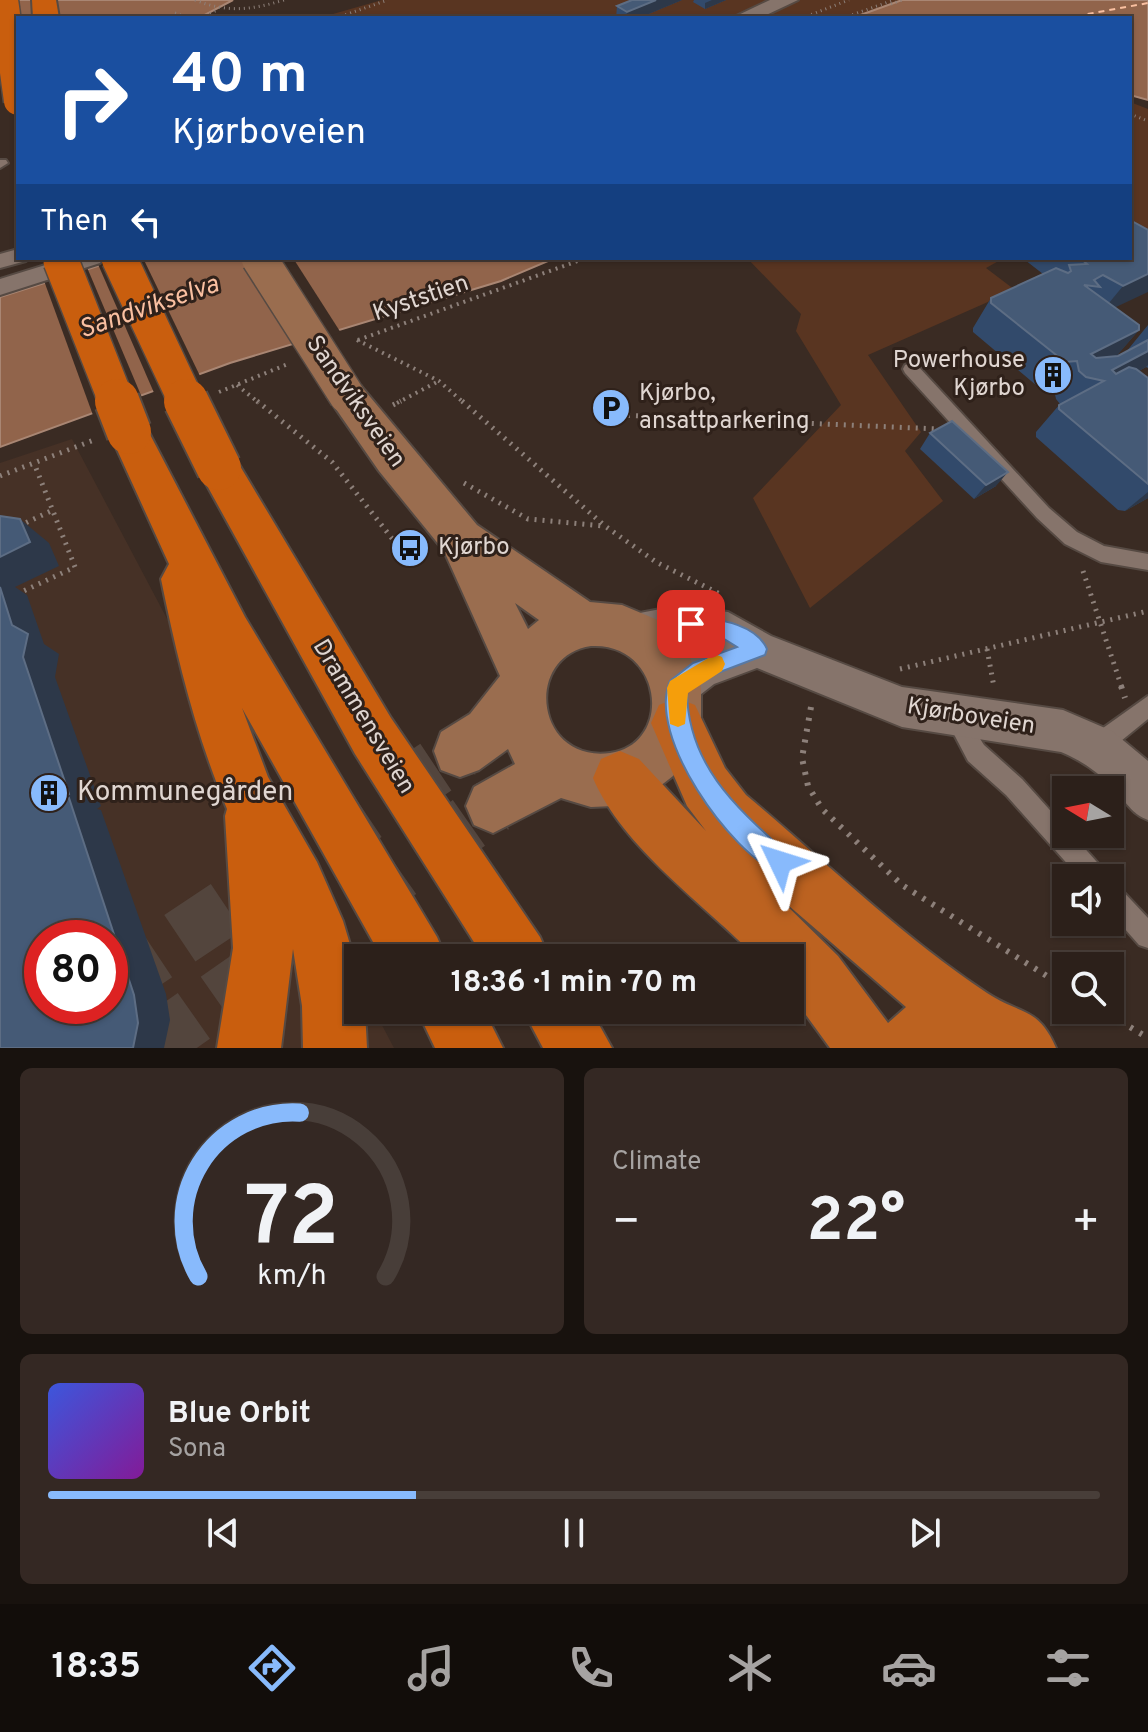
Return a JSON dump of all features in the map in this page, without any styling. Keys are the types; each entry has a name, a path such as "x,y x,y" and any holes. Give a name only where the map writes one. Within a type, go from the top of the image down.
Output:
{"highway":[{"path":"4,0 16,87"},
{"path":"61,260 87,333 166,515 368,879 407,944"},
{"name":"Drammensveien","path":"120,260 141,311 219,468 373,736 510,944"},
{"path":"166,515 218,714 250,798 297,882 320,937 335,1029 335,1048"},
{"path":"677,705 706,787 727,814 897,962 970,1019"},
{"path":"620,778 643,809 796,955 826,988 867,1048"},
{"path":"249,1048 263,948 250,798"},
{"path":"908,1048 934,1024 952,1018 970,1019 998,1028 1024,1048"},
{"path":"456,1024 471,1048"},
{"path":"564,1024 580,1048"}],"main road":[{"name":"Sandviksveien","path":"260,260 347,396 394,459 461,539 522,685"},
{"name":"Sandviksveien","path":"461,539 606,628"},
{"path":"460,751 488,732 522,685 538,650 559,634 606,628 660,652 673,673 677,705 666,747 645,767 620,778 588,779 559,769 536,750 523,725 522,685"},
{"path":"493,806 559,769"}],"street":[{"path":"747,16 788,0"},
{"path":"0,287 86,260"},
{"name":"Kjørboveien","path":"606,628 676,624 710,626 743,636 757,649 902,707 1063,731 1097,746 1134,778 1148,798"},
{"path":"677,705 700,670 757,649"}],"lane":[{"path":"911,369 1043,513 1101,554 1148,562"},
{"path":"1097,746 1142,711"},
{"path":"955,716 976,753 1014,787 1083,864"},
{"path":"1124,909 1148,936"}],"path":[{"path":"195,0 217,10 246,10 284,0"},
{"path":"342,16 388,0"},
{"path":"806,16 849,0"},
{"path":"870,0 881,6"},
{"path":"857,16 894,0"},
{"path":"849,16 902,0"},
{"path":"205,16 217,10"},
{"path":"244,16 246,10"},
{"path":"175,13 184,16"},
{"name":"Kyststien","path":"439,381 415,366 357,340 580,260"},
{"path":"398,411 392,406 439,381 605,526 528,519 458,479"},
{"path":"237,385 332,462 409,560"},
{"path":"620,415 936,431 955,416"},
{"path":"11,597 75,567 34,463"},
{"path":"13,528 53,510"},
{"path":"1080,542 1078,553 1123,695 1142,711"},
{"path":"903,670 1099,620 1148,611"},
{"path":"818,673 802,758 808,786 822,809 902,885 1052,979"},
{"path":"1124,1023 1148,1038"}],"shaded area":[{"path":"382,0 902,0 858,16 333,14"},
{"path":"1132,103 1148,109 1148,231 1132,238"},
{"path":"749,260 1000,260 986,268 1015,290 868,355 921,432 905,451 943,501 810,608 753,498 841,405 796,331 801,314"},
{"path":"72,439 344,954 344,1024 381,1024 394,1048 0,1048 0,463"}],"water":[{"path":"0,0 233,0 203,16 16,16"},
{"path":"902,0 1148,0 1148,100 1132,96 1132,16 858,16"},
{"name":"Sandvikselva","path":"117,260 550,260 501,281 230,363 0,447 0,297"}],"pier":[{"path":"144,260 201,378 155,395 97,262"},
{"path":"243,260 294,260 341,333 296,346"},
{"path":"86,265 143,400 94,418 43,278"}],"building":[{"path":"632,0 656,0 627,12 617,6"},
{"path":"1132,221 1148,230 1148,274 1123,286 1103,275 1094,280 1100,287 1084,285 1139,325 1139,330 1091,354 1096,358 1118,356 1148,340 1148,351 1112,370 1116,374 1129,367 1148,378 1148,484 1059,409 1059,405 1104,381 1086,377 1079,371 1077,361 1065,362 991,303 991,298 1056,268 1068,273 1071,271 1069,265 1087,264 1082,260 1132,260"},
{"path":"952,421 1008,472 986,485 930,433"},
{"path":"0,516 20,519 30,542 0,557"},
{"path":"0,587 12,625 28,634 23,657 69,794 49,806 49,810 69,798 109,920 24,920 24,1024 128,1024 128,977 138,1023 133,1048 0,1048"}],"ferry route":[{"path":"1077,16 1148,3"}],"tunnel":[{"path":"128,973 460,751"},
{"path":"148,1048 493,806"}],"slow traffic":[{"path":"678,717 680,698 677,688 700,670 715,664"}],"place":[{"name":"Powerhouse Kjørbo","path":"1053,375"},
{"name":"Kjørbo, ansattparkering","path":"611,408"},
{"name":"Kjørbo","path":"410,548"},
{"name":"Kommunegården","path":"49,793"}],"route":[{"path":"691,624 728,630 743,636 757,649 700,670 677,688 680,698 677,723 706,787 727,814 780,862"}]}
